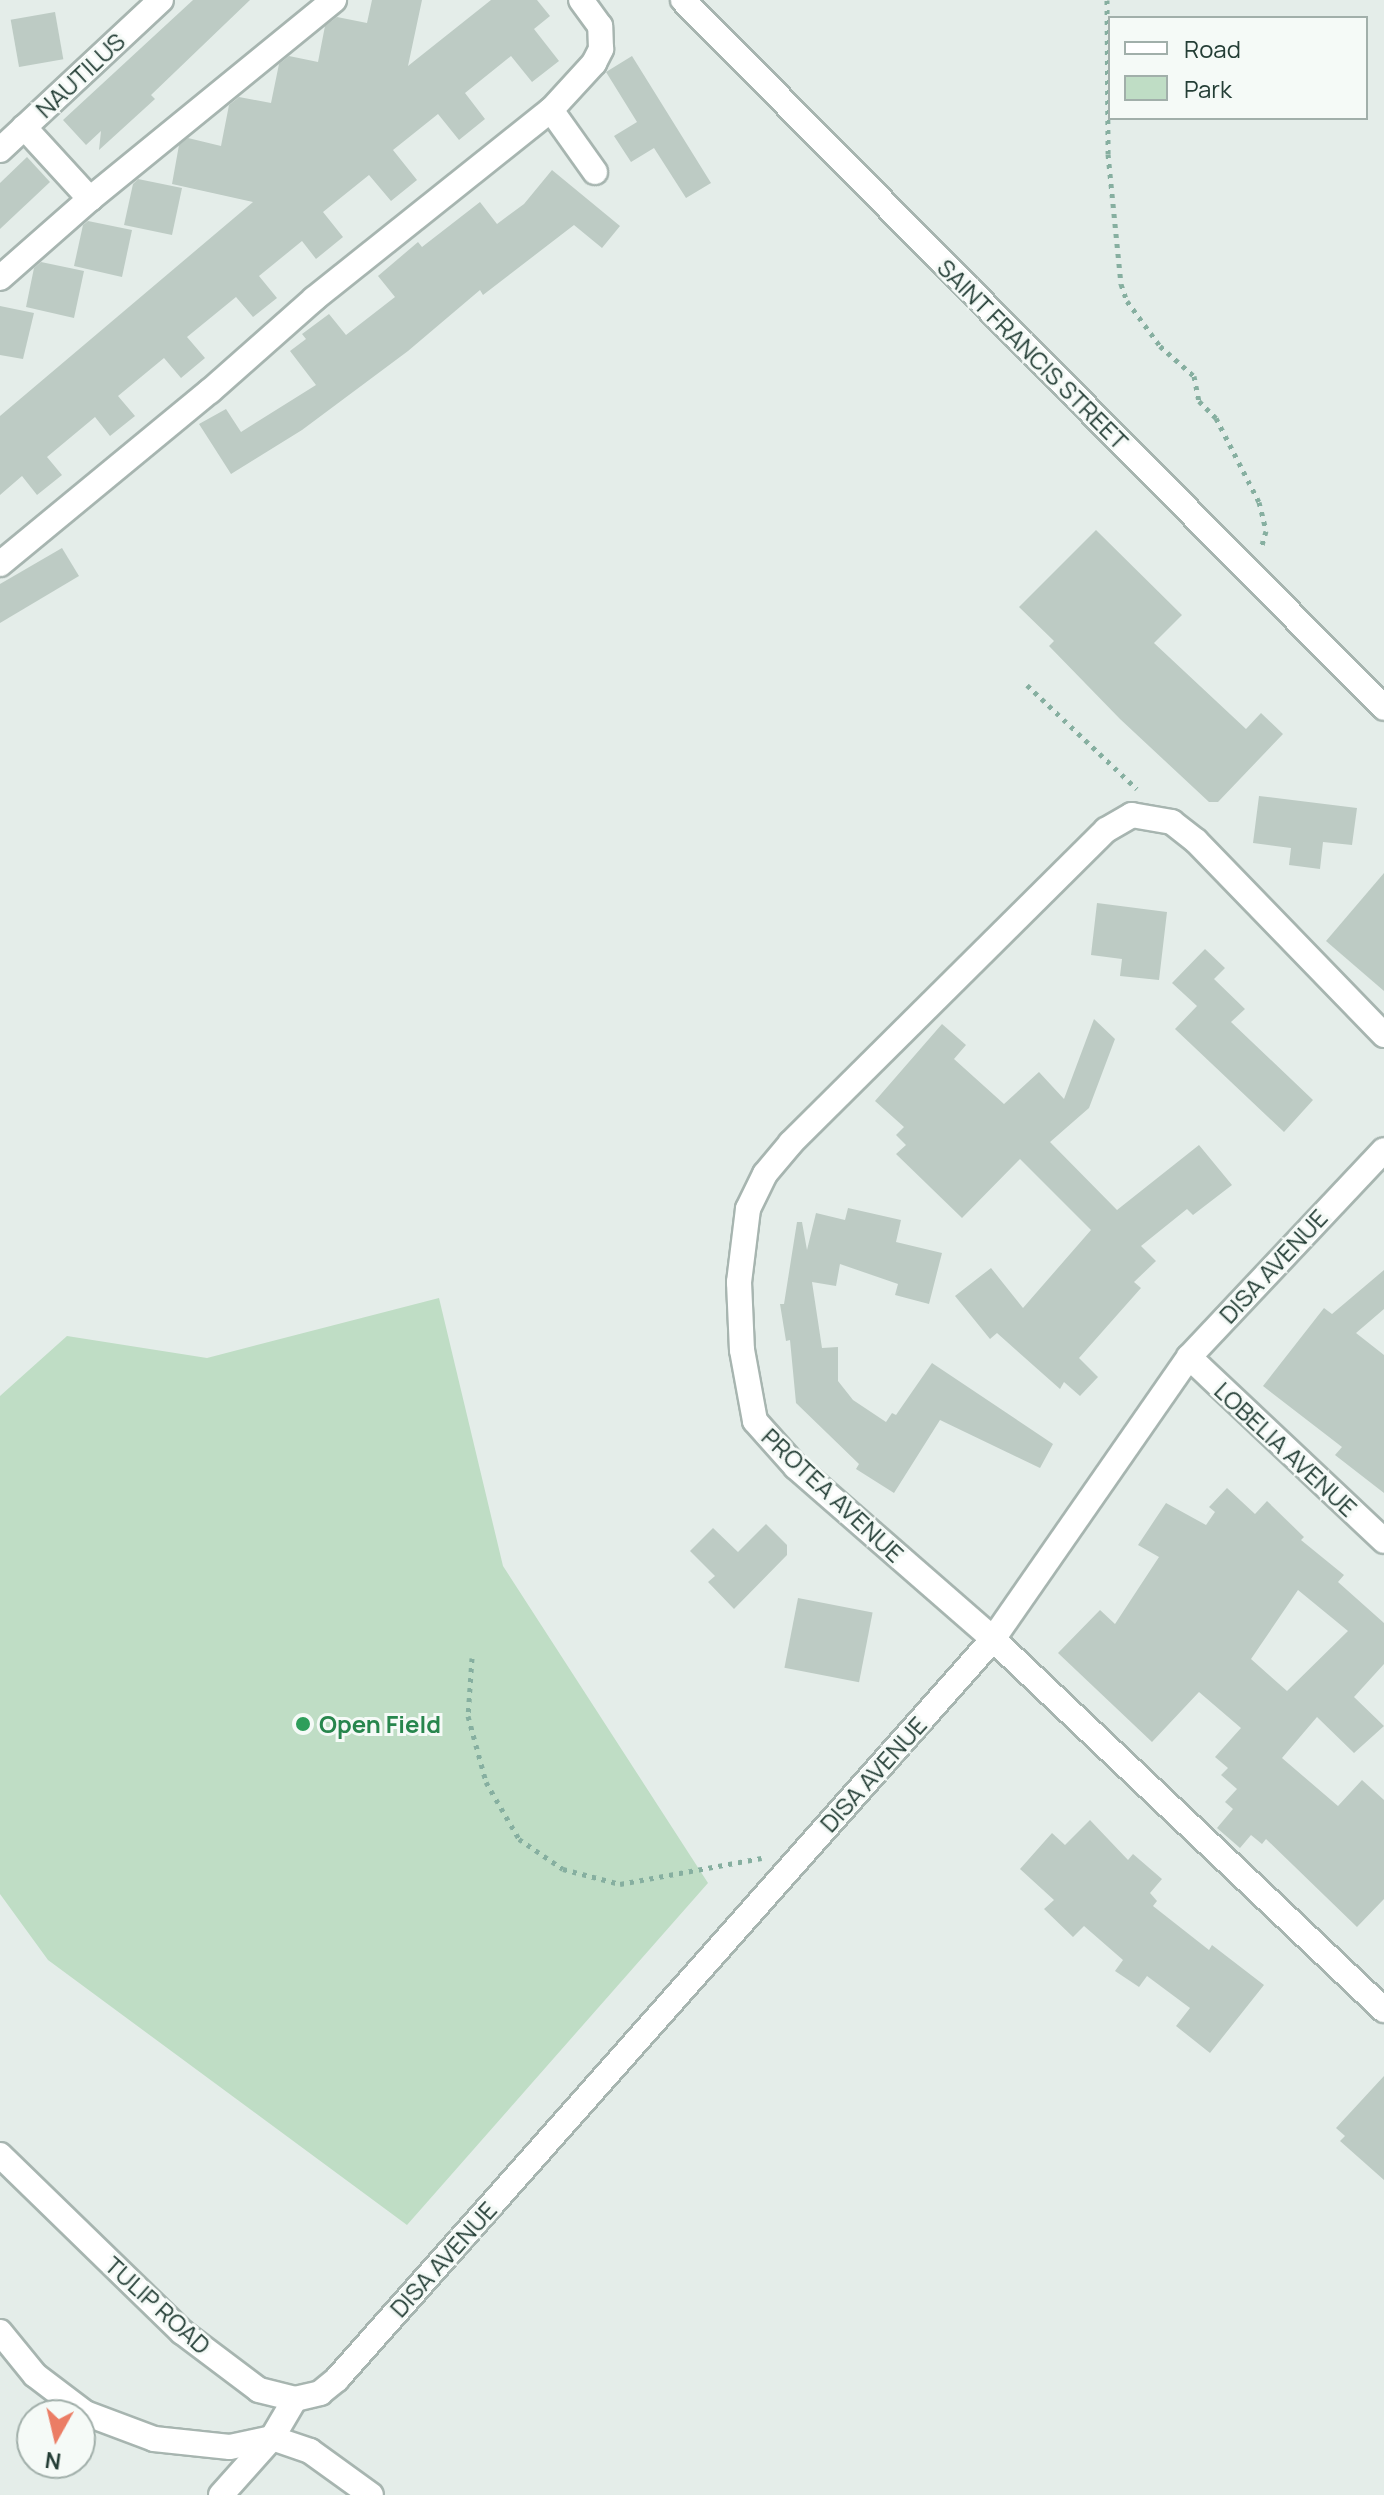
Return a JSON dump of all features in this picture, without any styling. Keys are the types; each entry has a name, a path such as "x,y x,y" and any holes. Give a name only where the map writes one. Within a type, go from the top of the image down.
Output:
{"street":[{"name":"NAUTILUS","path":"0,150 161,0"},
{"path":"0,278 90,199 334,0"},
{"path":"0,564 210,391 314,299 551,110 594,63 601,49 600,26 581,0"},
{"name":"SAINT FRANCIS STREET","path":"683,0 1384,708"},
{"path":"551,110 595,172"},
{"path":"24,127 90,199"},
{"name":"PROTEA AVENUE","path":"1384,1035 1196,841 1172,822 1132,815 1106,830 791,1143 765,1174 748,1209 739,1282 742,1350 755,1421 796,1467 993,1639 1384,2010"},
{"name":"DISA AVENUE","path":"295,2399 320,2393 337,2379 993,1639 1189,1357 1384,1150"},
{"name":"LOBELIA AVENUE","path":"1189,1357 1384,1541"},
{"name":"TULIP ROAD","path":"0,2155 182,2332 259,2390 295,2399"},
{"path":"0,2332 35,2375 85,2413 154,2439 230,2447 272,2438 310,2451 371,2495"},
{"path":"221,2495 272,2438 295,2399"}],"path":[{"path":"1107,0 1108,154 1121,284 1127,301 1160,346 1194,376 1199,401 1216,418 1259,502 1266,531 1259,553"},
{"path":"1027,685 1139,791"},
{"path":"472,1658 468,1716 486,1782 519,1839 563,1869 620,1884 806,1850"}],"green space":[{"name":"Open Field","path":"439,1298 503,1566 708,1883 407,2225 48,1960 0,1894 0,1396 67,1336 207,1358"}],"building":[{"path":"193,0 250,0 151,95 155,99 99,150 101,131 86,145 63,120"},
{"path":"372,0 422,0 408,66 491,0 537,0 550,16 534,29 559,61 532,82 511,56 465,93 485,119 459,140 438,114 393,150 417,180 391,201 369,175 323,212 343,237 316,259 302,241 259,276 277,298 253,317 236,297 187,337 205,358 181,378 164,358 118,396 135,416 110,436 95,417 47,457 62,475 37,495 22,476 0,495 0,416 253,202 172,184 179,145 188,138 221,146 229,105 239,97 271,103 279,64 289,56 318,62 325,26 337,17 367,23"},
{"path":"55,12 63,59 19,67 11,20"},
{"path":"632,56 711,183 686,198 654,148 631,162 614,136 637,122 606,72"},
{"path":"27,157 50,182 0,229 0,183"},
{"path":"552,170 620,226 602,248 574,225 483,295 480,290 408,351 302,430 231,474 199,424 226,409 241,432 316,385 290,351 306,339 302,334 329,314 346,335 395,297 378,276 418,242 422,247 480,202 497,224 524,204"},
{"path":"138,179 182,188 172,235 124,225 133,184"},
{"path":"88,221 132,230 122,277 74,266 83,225"},
{"path":"41,262 84,271 74,318 26,307 34,268"},
{"path":"0,306 34,313 23,359 0,355"},
{"path":"1096,530 1182,615 1154,643 1246,729 1261,713 1283,734 1218,802 1209,802 1120,719 1049,646 1054,641 1019,607"},
{"path":"62,548 79,576 0,623 0,584"},
{"path":"1259,796 1357,808 1352,845 1323,842 1320,869 1289,865 1291,848 1253,843"},
{"path":"1384,873 1384,991 1326,941"},
{"path":"1097,903 1167,912 1159,980 1120,976 1122,959 1091,955"},
{"path":"1205,949 1225,968 1214,979 1245,1009 1231,1022 1313,1100 1284,1132 1175,1029 1197,1006 1172,983"},
{"path":"1094,1019 1115,1039 1089,1108 1050,1142 1117,1210 1199,1145 1232,1185 1193,1215 1187,1209 1141,1246 1156,1261 1134,1282 1141,1288 1079,1358 1098,1377 1080,1396 1064,1382 1060,1389 997,1333 990,1339 955,1296 991,1268 1023,1308 1091,1230 1020,1159 962,1218 896,1154 906,1145 896,1135 904,1127 875,1101 942,1024 966,1045 954,1059 1004,1104 1039,1072 1064,1099"},
{"path":"848,1208 901,1220 896,1242 942,1253 929,1304 895,1295 898,1284 840,1264 836,1286 812,1282 822,1348 838,1347 838,1381 853,1400 886,1422 892,1413 896,1415 932,1363 1053,1444 1040,1468 940,1420 894,1493 856,1469 859,1464 796,1403 790,1340 786,1341 780,1304 784,1304 797,1222 802,1222 807,1250 816,1213 845,1220"},
{"path":"1384,1270 1384,1309 1356,1333 1384,1355 1384,1493 1335,1455 1342,1447 1263,1386 1324,1308 1332,1314"},
{"path":"1227,1488 1255,1514 1267,1501 1304,1537 1301,1540 1344,1575 1338,1582 1384,1623 1384,1664 1354,1697 1384,1726 1354,1753 1317,1717 1282,1758 1338,1806 1362,1780 1384,1800 1384,1899 1357,1927 1266,1839 1262,1844 1251,1835 1240,1848 1217,1828 1233,1809 1225,1802 1237,1789 1221,1775 1228,1768 1215,1757 1241,1728 1199,1692 1152,1742 1058,1653 1100,1610 1115,1624 1159,1557 1138,1545 1166,1503 1206,1525 1215,1512 1209,1507","holes":["1298,1590 1348,1631 1287,1691 1251,1659"]},
{"path":"766,1524 787,1545 787,1555 734,1609 708,1582 715,1576 690,1551 713,1528 738,1552"},
{"path":"798,1598 873,1613 859,1682 784,1668"},
{"path":"1090,1820 1128,1860 1133,1854 1162,1879 1150,1893 1157,1901 1153,1906 1209,1950 1212,1945 1264,1985 1210,2053 1176,2026 1190,2008 1147,1976 1139,1987 1115,1971 1123,1960 1084,1926 1073,1937 1044,1909 1054,1900 1020,1869 1052,1833 1065,1845"},
{"path":"1384,2076 1384,2180 1340,2141 1345,2136 1336,2128"}],"place":[{"name":"Open Field","path":"303,1724"}]}
